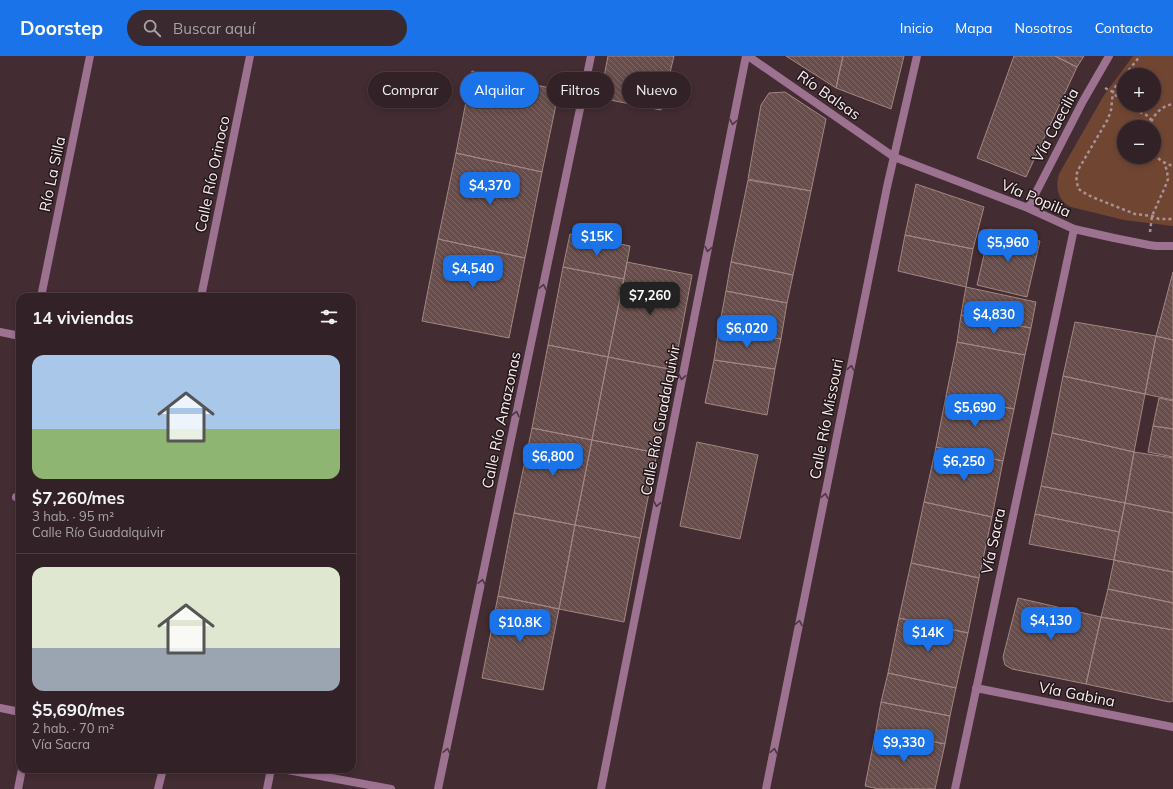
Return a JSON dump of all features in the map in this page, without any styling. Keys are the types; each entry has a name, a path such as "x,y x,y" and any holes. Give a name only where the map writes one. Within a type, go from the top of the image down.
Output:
{"street":[{"name":"Río La Silla","path":"42,293 90,56"},
{"name":"Calle Río Orinoco","path":"202,293 250,56"},
{"name":"Calle Río Amazonas","path":"438,789 591,56"},
{"name":"Río Balsas","path":"747,56 894,157"},
{"name":"Calle Río Guadalquivir","path":"601,789 747,56"},
{"name":"Calle Río Missouri","path":"766,789 894,157 917,56"},
{"name":"Vía Caecilia","path":"1028,208 1083,101 1109,56"},
{"name":"Vía Popilia","path":"894,157 1028,208 1074,229 1149,245 1173,246"},
{"name":"Vía Sacra","path":"955,789 1074,229"},
{"path":"0,332 16,335"},
{"name":"Vía Gabina","path":"976,688 1173,727"},
{"path":"0,708 16,711"},
{"path":"18,789 21,773"},
{"path":"158,789 162,773"},
{"path":"267,789 270,773"},
{"path":"304,773 392,789"}],"path":[{"path":"1131,68 1140,56"},
{"path":"1093,83 1113,92 1117,97"},
{"path":"1117,85 1113,92 1111,110 1108,119 1078,170 1076,176 1078,188 1092,197 1135,214 1152,216 1159,219 1173,219"},
{"path":"1138,112 1150,117 1151,120 1164,107 1173,104"},
{"path":"1161,160 1173,166"},
{"path":"1149,245 1152,216 1168,179 1164,162"}],"shaded area":[{"path":"1133,56 1173,56 1173,226 1124,220 1071,207 1060,198 1057,184 1059,174 1104,95 1117,78 1117,112 1161,112 1161,68 1124,68"}],"building":[{"path":"608,56 674,56 670,72 622,72 622,102 614,101 614,72 605,72"},
{"path":"786,56 843,56 836,88"},
{"path":"843,56 904,56 891,109 836,88"},
{"path":"1014,56 1055,56 1077,67 1026,177 977,158"},
{"path":"1055,56 1084,56 1077,67"},
{"path":"539,86 547,87 547,108 555,108 542,172 456,153 465,108 539,108"},
{"path":"785,92 826,119 811,191 748,179 761,105 769,93"},
{"path":"651,108 661,108 661,110"},
{"path":"456,153 542,172 525,258 438,239"},
{"path":"748,180 811,191 793,275 731,262"},
{"path":"916,184 984,207 973,249 905,235"},
{"path":"990,229 1040,241 1027,297 977,285"},
{"path":"570,234 630,246 624,279 563,267"},
{"path":"905,235 973,249 966,287 898,271"},
{"path":"438,239 525,258 509,338 422,321"},
{"path":"627,262 692,275 674,370 608,357"},
{"path":"731,262 793,275 787,303 726,291"},
{"path":"563,267 624,279 608,357 548,345"},
{"path":"1173,272 1173,340 1156,336"},
{"path":"966,287 1036,302 1031,328 961,315"},
{"path":"726,291 787,303 781,339 719,328"},
{"path":"961,315 1031,328 1025,355 957,342"},
{"path":"1075,322 1156,336 1145,394 1063,376"},
{"path":"719,328 781,339 775,369 714,360"},
{"path":"1156,336 1173,340 1173,400 1145,394"},
{"path":"957,342 1025,355 1014,409 946,396"},
{"path":"548,345 608,357 592,440 532,428"},
{"path":"608,357 674,370 657,453 592,440"},
{"path":"714,360 775,369 767,415 705,403"},
{"path":"1063,376 1145,394 1134,452 1052,433"},
{"path":"946,396 1014,409 1003,461 936,447"},
{"path":"1159,398 1173,401 1173,429 1153,426"},
{"path":"1153,426 1173,429 1173,457 1148,452"},
{"path":"532,428 592,440 575,525 514,513"},
{"path":"1052,433 1134,452 1125,503 1041,486"},
{"path":"592,440 657,453 640,538 575,525"},
{"path":"697,442 758,455 740,539 680,526"},
{"path":"936,447 1003,461 992,517 924,502"},
{"path":"1134,452 1173,458 1173,513 1125,503"},
{"path":"1041,486 1125,503 1119,532 1035,514"},
{"path":"924,502 992,517 979,578 911,563"},
{"path":"1125,503 1173,513 1173,572 1114,560"},
{"path":"514,513 575,525 559,609 498,596"},
{"path":"1035,514 1119,532 1114,560 1029,544"},
{"path":"575,525 640,538 624,622 559,609"},
{"path":"1114,560 1173,572 1173,603 1108,589"},
{"path":"911,563 979,578 968,633 899,618"},
{"path":"1108,589 1173,603 1173,630 1101,617"},
{"path":"498,596 559,609 543,690 482,678"},
{"path":"1018,598 1101,617 1086,684 1012,669 1005,665 1003,657"},
{"path":"1101,617 1173,630 1173,701 1169,702 1086,684"},
{"path":"899,618 968,633 956,688 888,673"},
{"path":"888,673 956,688 950,716 881,702"},
{"path":"881,702 950,716 945,744 876,730"},
{"path":"876,730 945,744 935,789 879,789 865,786"}]}
